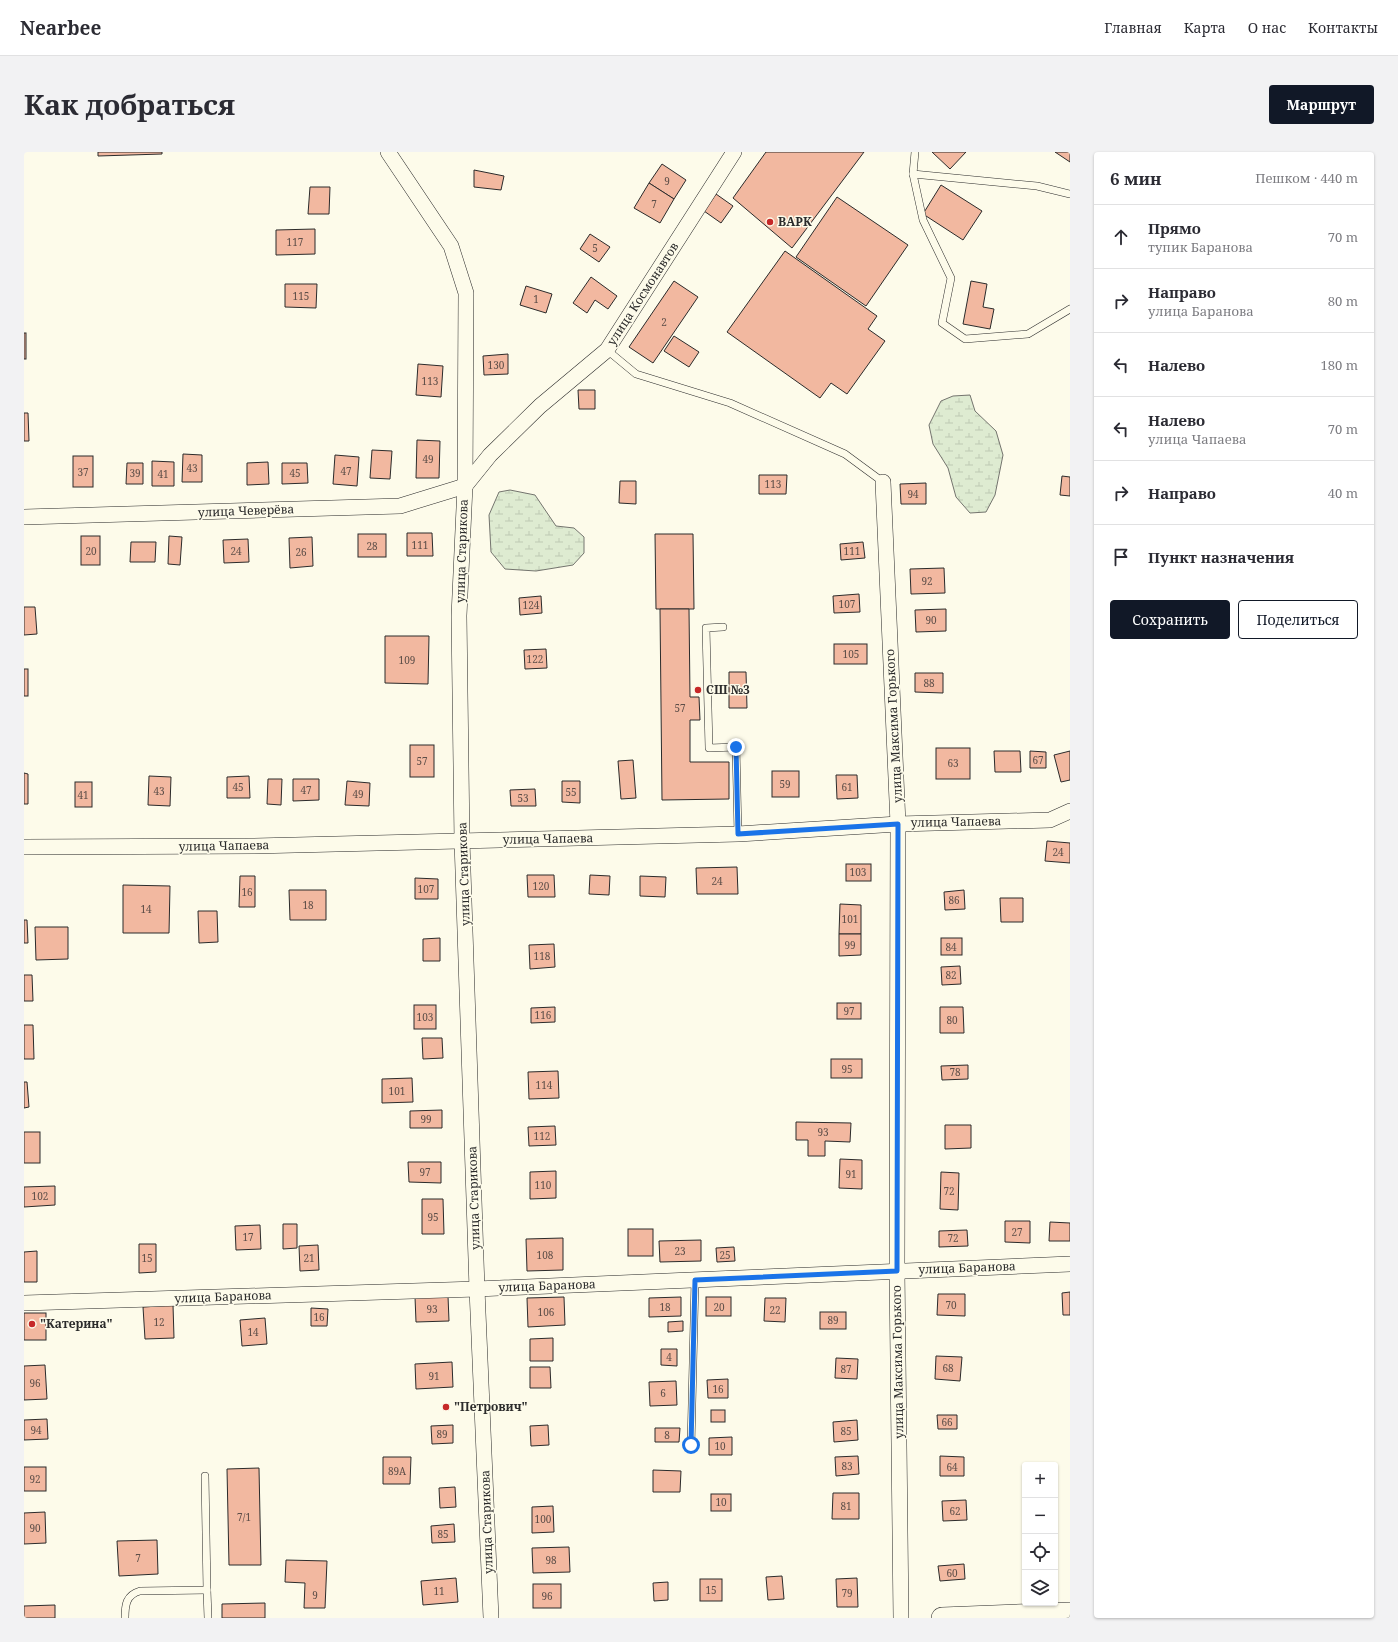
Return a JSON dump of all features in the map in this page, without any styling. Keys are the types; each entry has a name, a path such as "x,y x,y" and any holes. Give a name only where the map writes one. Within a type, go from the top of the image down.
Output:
{"main road":[{"path":"942,1618 1070,1613"}],"street":[{"name":"улица Старикова","path":"388,152 451,246 466,293 465,486 459,616 462,841 477,1289 491,1618"},
{"name":"улица Космонавтов","path":"465,486 490,456 540,406 607,350 734,152"},
{"name":"улица Максима Горького","path":"883,482 898,824 897,1271 901,1618"},
{"name":"улица Чеверёва","path":"24,517 400,506 465,486"},
{"name":"улица Чапаева","path":"24,847 260,846 738,834 898,824 1050,820 1070,812"},
{"name":"улица Баранова","path":"24,1303 477,1289 1070,1264"}],"lane":[{"path":"915,152 913,174 923,220 951,278 942,323 965,339 1028,334 1070,309"},
{"path":"913,174 1037,186 1070,194"},
{"path":"607,350 636,374 730,403 845,454 883,482"},
{"path":"723,627 706,628 709,748 736,747 738,834"},
{"path":"691,1445 695,1280"},
{"path":"205,1476 208,1618"},
{"path":"125,1618 126,1602 134,1593 140,1591 207,1590"}],"green space":[{"path":"970,395 975,411 996,431 1003,455 995,495 986,512 970,513 956,497 948,468 933,444 929,425 941,401 953,396"},
{"path":"510,490 535,495 556,526 574,528 584,537 584,553 573,565 536,571 505,569 491,552 489,515 499,492"}],"building":[{"path":"98,152 162,152 162,154 98,156"},
{"path":"766,152 864,152 792,248 733,198"},
{"path":"932,152 966,152 950,169"},
{"path":"1055,152 1070,152 1070,162"},
{"path":"662,164 686,180 674,199 649,183"},
{"path":"474,170 504,176 501,190 474,187"},
{"path":"649,183 674,199 660,223 634,208"},
{"path":"941,185 982,211 963,240 923,214"},
{"path":"310,187 330,187 329,214 308,214"},
{"path":"716,194 733,206 721,223 704,211"},
{"path":"837,197 908,245 866,306 796,257"},
{"path":"315,229 315,254 276,255 276,230"},
{"path":"590,234 610,247 599,262 580,249"},
{"path":"785,251 877,316 868,329 885,341 847,394 831,383 820,398 727,332"},
{"path":"591,277 617,296 608,309 595,300 587,313 573,303"},
{"path":"674,281 698,297 653,363 629,347"},
{"path":"971,281 987,284 983,307 994,309 990,329 963,324"},
{"path":"285,284 317,284 316,308 285,307"},
{"path":"526,286 552,294 546,313 520,305"},
{"path":"24,333 26,333 26,359 24,359"},
{"path":"674,336 699,352 689,367 664,351"},
{"path":"508,354 508,374 484,375 483,356"},
{"path":"418,364 443,366 441,397 416,395"},
{"path":"578,390 595,390 595,409 579,409"},
{"path":"24,413 28,413 29,441 24,441"},
{"path":"417,440 440,441 439,478 416,478"},
{"path":"372,450 392,451 390,479 370,478"},
{"path":"183,454 202,455 202,482 182,482"},
{"path":"335,455 359,457 357,486 333,484"},
{"path":"73,456 93,456 93,487 73,487"},
{"path":"152,461 174,462 174,486 152,486"},
{"path":"268,462 269,484 247,485 247,463"},
{"path":"127,463 143,463 143,484 126,484"},
{"path":"282,463 307,463 308,483 282,484"},
{"path":"759,475 787,475 786,494 759,494"},
{"path":"1062,476 1070,477 1070,496 1060,495"},
{"path":"620,481 636,481 636,504 619,503"},
{"path":"926,483 926,504 901,504 900,484"},
{"path":"407,533 432,533 433,556 407,556"},
{"path":"358,534 386,534 386,557 358,557"},
{"path":"655,534 693,534 694,609 656,609"},
{"path":"81,536 100,536 100,565 81,565"},
{"path":"169,536 182,537 180,565 168,564"},
{"path":"312,537 313,566 290,568 289,538"},
{"path":"248,539 249,562 224,563 223,540"},
{"path":"131,542 156,542 155,562 130,562"},
{"path":"863,542 865,558 841,560 840,544"},
{"path":"944,568 945,593 911,594 910,569"},
{"path":"859,594 860,612 834,613 833,596"},
{"path":"541,596 542,613 520,615 519,598"},
{"path":"24,607 35,607 37,634 24,635"},
{"path":"660,609 689,609 690,697 699,697 700,720 690,720 690,762 729,762 729,799 662,800"},
{"path":"946,609 946,631 916,632 915,610"},
{"path":"385,636 429,636 428,684 385,683"},
{"path":"834,644 867,644 867,664 834,664"},
{"path":"546,649 547,668 525,669 524,650"},
{"path":"24,669 28,669 28,696 24,696"},
{"path":"729,672 746,672 747,708 729,708"},
{"path":"915,673 943,673 943,693 915,692"},
{"path":"410,745 434,745 434,777 410,777"},
{"path":"936,748 970,748 970,779 936,779"},
{"path":"994,751 1020,751 1021,772 995,772"},
{"path":"1030,751 1046,752 1046,768 1030,768"},
{"path":"1070,751 1070,780 1061,782 1054,755"},
{"path":"633,760 636,798 621,799 618,761"},
{"path":"772,771 799,771 799,797 772,797"},
{"path":"24,773 28,774 28,804 24,804"},
{"path":"836,775 857,775 858,798 837,799"},
{"path":"149,776 171,777 170,806 148,805"},
{"path":"249,776 250,798 227,798 227,777"},
{"path":"268,779 282,779 281,805 267,804"},
{"path":"293,779 319,779 319,800 293,801"},
{"path":"347,781 370,783 369,806 345,805"},
{"path":"562,781 580,781 580,803 562,802"},
{"path":"75,782 92,782 92,807 75,807"},
{"path":"535,789 536,806 511,806 510,790"},
{"path":"1047,841 1070,843 1070,863 1045,861"},
{"path":"846,864 871,864 871,881 846,881"},
{"path":"737,867 738,894 697,894 696,868"},
{"path":"527,875 554,875 555,897 528,897"},
{"path":"590,875 610,876 609,895 589,894"},
{"path":"240,876 255,876 255,907 239,907"},
{"path":"640,876 666,877 665,897 640,896"},
{"path":"415,878 438,879 438,899 415,899"},
{"path":"123,885 170,886 169,933 123,933"},
{"path":"289,890 326,890 326,920 290,920"},
{"path":"964,890 965,909 945,910 944,892"},
{"path":"1000,898 1023,898 1023,922 1001,922"},
{"path":"840,904 861,905 861,934 839,934"},
{"path":"198,911 217,911 218,942 199,943"},
{"path":"24,920 27,920 28,943 24,943"},
{"path":"35,927 68,927 68,959 36,960"},
{"path":"839,934 861,934 861,955 839,956"},
{"path":"440,938 440,961 423,961 423,939"},
{"path":"941,938 962,938 962,955 941,955"},
{"path":"554,944 555,967 530,969 529,945"},
{"path":"960,966 961,984 942,985 941,967"},
{"path":"24,975 32,975 33,1001 24,1001"},
{"path":"837,1003 861,1003 861,1019 837,1019"},
{"path":"414,1005 436,1005 436,1029 414,1029"},
{"path":"555,1007 555,1022 531,1023 531,1008"},
{"path":"940,1007 963,1007 964,1033 940,1033"},
{"path":"24,1025 33,1025 34,1059 24,1059"},
{"path":"422,1038 442,1038 443,1058 423,1059"},
{"path":"831,1059 862,1059 862,1078 831,1078"},
{"path":"968,1065 968,1079 942,1080 941,1066"},
{"path":"558,1071 559,1098 529,1099 528,1072"},
{"path":"412,1078 413,1102 382,1103 382,1079"},
{"path":"24,1082 27,1082 29,1107 24,1108"},
{"path":"442,1110 442,1128 410,1128 410,1111"},
{"path":"796,1122 851,1123 850,1142 825,1141 825,1156 808,1156 808,1140 796,1140"},
{"path":"945,1125 971,1125 971,1148 945,1149"},
{"path":"555,1126 556,1145 529,1146 528,1127"},
{"path":"24,1132 40,1132 40,1163 24,1163"},
{"path":"840,1159 862,1160 862,1189 839,1188"},
{"path":"408,1162 441,1162 441,1183 409,1182"},
{"path":"556,1171 556,1198 530,1199 530,1172"},
{"path":"941,1172 959,1173 958,1210 940,1209"},
{"path":"55,1186 55,1205 24,1207 24,1187"},
{"path":"422,1199 443,1199 444,1234 422,1234"},
{"path":"1005,1221 1030,1221 1030,1243 1005,1242"},
{"path":"1050,1222 1070,1223 1070,1241 1049,1241"},
{"path":"283,1224 297,1224 297,1248 283,1249"},
{"path":"260,1225 261,1249 236,1250 235,1226"},
{"path":"628,1229 653,1229 653,1256 628,1256"},
{"path":"967,1230 968,1246 939,1247 939,1231"},
{"path":"563,1238 563,1270 527,1271 526,1239"},
{"path":"701,1240 701,1261 660,1262 659,1241"},
{"path":"139,1244 156,1244 156,1272 139,1273"},
{"path":"318,1245 319,1270 300,1271 299,1246"},
{"path":"734,1247 735,1261 717,1262 716,1248"},
{"path":"37,1251 37,1282 24,1282 24,1252"},
{"path":"1070,1292 1070,1315 1063,1315 1062,1293"},
{"path":"938,1294 965,1294 965,1316 937,1315"},
{"path":"448,1296 449,1321 416,1322 415,1297"},
{"path":"564,1297 565,1325 528,1327 527,1298"},
{"path":"681,1297 681,1316 649,1317 649,1298"},
{"path":"706,1297 731,1297 731,1316 706,1316"},
{"path":"765,1298 786,1298 785,1322 764,1321"},
{"path":"173,1305 174,1338 145,1339 143,1307"},
{"path":"311,1308 328,1309 327,1326 311,1326"},
{"path":"820,1312 846,1312 846,1329 820,1329"},
{"path":"24,1313 46,1313 46,1340 24,1340"},
{"path":"265,1318 267,1344 242,1346 240,1320"},
{"path":"683,1321 683,1331 668,1332 668,1322"},
{"path":"553,1338 553,1361 530,1361 530,1339"},
{"path":"661,1349 677,1349 677,1366 661,1365"},
{"path":"936,1356 962,1357 960,1381 935,1379"},
{"path":"836,1358 858,1359 857,1379 835,1378"},
{"path":"452,1362 453,1387 416,1389 415,1364"},
{"path":"45,1365 47,1399 24,1400 24,1366"},
{"path":"530,1367 550,1367 551,1388 530,1388"},
{"path":"728,1379 728,1398 708,1398 707,1380"},
{"path":"676,1381 677,1405 650,1406 649,1382"},
{"path":"711,1410 725,1410 725,1422 711,1422"},
{"path":"937,1415 957,1415 957,1429 938,1429"},
{"path":"47,1419 48,1439 24,1440 24,1420"},
{"path":"857,1420 858,1440 834,1442 833,1422"},
{"path":"453,1425 453,1443 432,1444 431,1426"},
{"path":"548,1425 549,1445 531,1446 530,1426"},
{"path":"655,1428 680,1428 679,1442 655,1442"},
{"path":"732,1437 732,1455 709,1455 709,1438"},
{"path":"858,1456 859,1474 836,1476 835,1457"},
{"path":"940,1456 964,1457 964,1476 940,1476"},
{"path":"383,1457 411,1457 410,1484 383,1484"},
{"path":"24,1467 46,1467 46,1491 24,1491"},
{"path":"259,1468 261,1565 229,1565 227,1469"},
{"path":"653,1470 681,1471 680,1492 653,1492"},
{"path":"455,1487 456,1507 440,1508 439,1488"},
{"path":"833,1493 859,1493 859,1519 832,1519"},
{"path":"711,1494 731,1494 731,1511 711,1511"},
{"path":"966,1500 967,1520 943,1521 942,1501"},
{"path":"553,1506 554,1532 532,1533 532,1507"},
{"path":"45,1512 46,1543 24,1544 24,1513"},
{"path":"454,1524 455,1542 432,1543 431,1526"},
{"path":"157,1540 158,1574 119,1576 117,1541"},
{"path":"569,1547 570,1572 533,1573 532,1548"},
{"path":"286,1560 327,1561 325,1608 304,1608 305,1583 285,1582"},
{"path":"964,1564 965,1579 940,1581 938,1566"},
{"path":"782,1576 784,1599 768,1600 766,1577"},
{"path":"456,1578 458,1602 423,1605 421,1581"},
{"path":"857,1578 858,1607 837,1607 836,1579"},
{"path":"700,1579 722,1579 722,1601 700,1601"},
{"path":"668,1582 668,1600 654,1601 653,1583"},
{"path":"533,1584 561,1584 561,1608 533,1608"},
{"path":"265,1603 265,1618 222,1618 222,1604"},
{"path":"55,1605 55,1618 24,1618 24,1606"}],"place":[{"name":"ВАРК","path":"770,222"},
{"name":"СШ №3","path":"698,690"},
{"name":"\"Катерина\"","path":"32,1324"},
{"name":"\"Петрович\"","path":"446,1407"}],"route":[{"path":"691,1445 695,1280 897,1271 898,824 738,834 736,747"}]}
